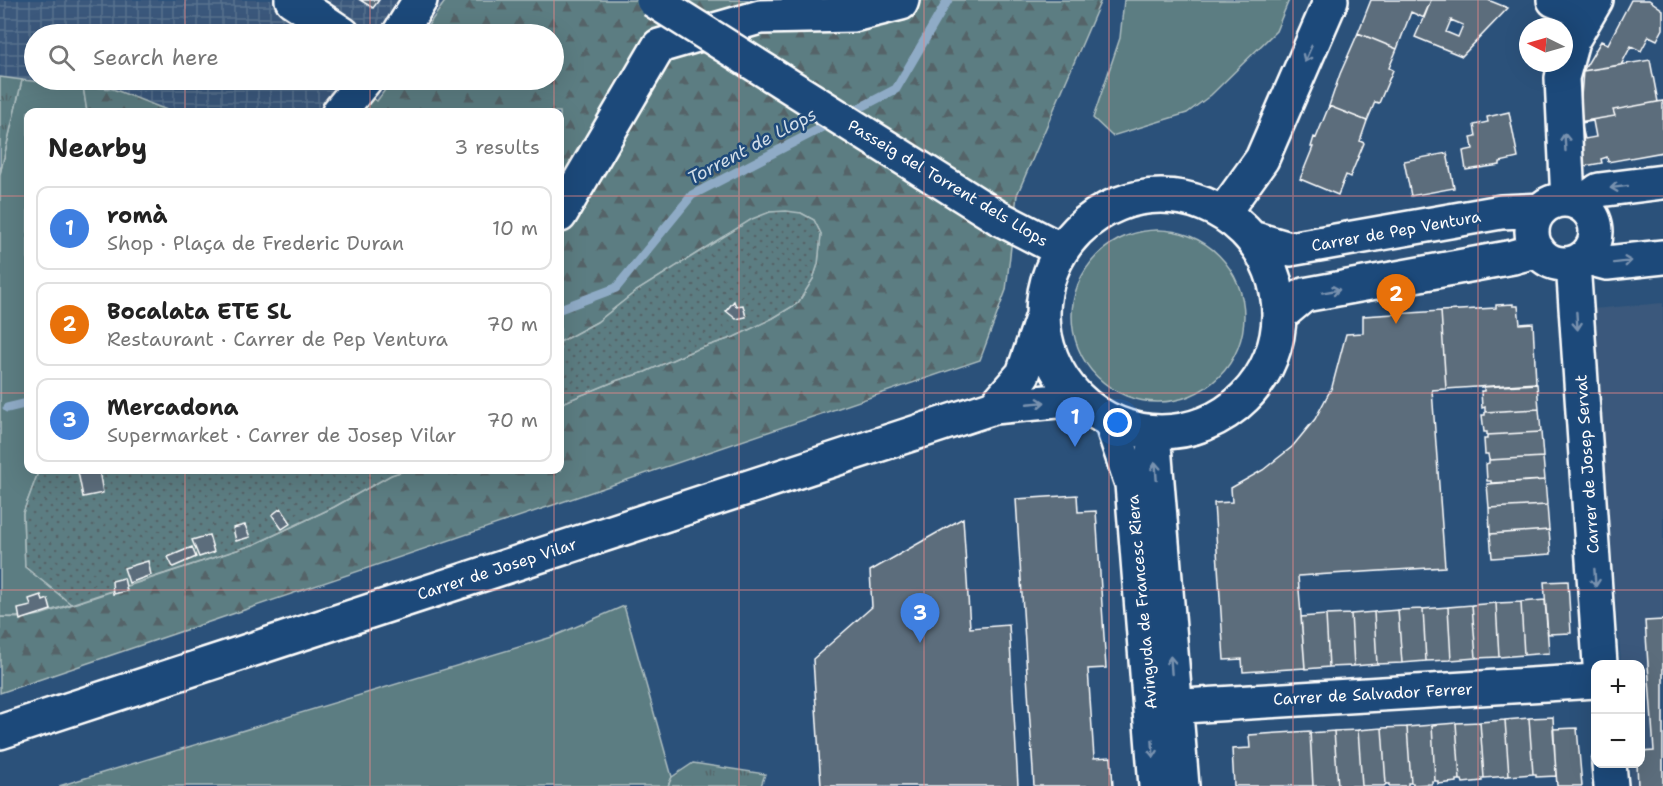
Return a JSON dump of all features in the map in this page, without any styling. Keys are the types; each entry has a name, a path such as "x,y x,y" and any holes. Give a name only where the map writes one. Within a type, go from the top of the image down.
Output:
{"street":[{"path":"292,0 328,24"},
{"path":"405,24 420,0"},
{"name":"Passeig del Torrent dels Llops","path":"653,0 999,218 1061,250"},
{"path":"564,208 659,46 760,17 853,15 901,3 902,0"},
{"path":"1223,213 1262,159 1332,0"},
{"path":"1554,0 1592,7 1572,41 1562,78 1563,205"},
{"path":"342,108 357,90"},
{"name":"Carrer de Pep Ventura","path":"1252,237 1290,249 1501,212 1563,205 1599,190 1663,182"},
{"path":"994,407 1023,374 1043,315 1047,281 1061,250 1086,223 1117,204 1153,195 1189,198 1223,213 1252,237 1268,261 1277,288 1280,315 1273,353 1255,387 1234,407 1227,413 1191,429 1153,433 1111,422 1078,399 1059,374 1047,346 1043,315"},
{"path":"1579,260 1591,249 1595,240 1594,219 1588,211 1563,205 1535,219 1533,240 1545,258 1554,262 1565,264 1579,260 1607,263 1663,257"},
{"path":"1280,315 1304,296 1513,257 1538,250"},
{"name":"Carrer de Josep Servat","path":"1579,260 1600,660"},
{"name":"Carrer de Josep Vilar","path":"0,732 994,407 1078,399"},
{"name":"Avinguda de Francesc Riera","path":"1111,422 1132,484 1162,707 1182,786"},
{"name":"Avinguda de Francesc Riera","path":"1153,433 1162,707 1156,786"},
{"name":"Carrer de Salvador Ferrer","path":"1162,707 1591,681"},
{"path":"1609,768 1611,786"}],"shaded area":[{"path":"0,0 446,0 429,24 24,24 24,80 0,77"},
{"path":"116,90 343,90 326,108 162,108"},
{"path":"359,90 385,90 377,101"},
{"path":"1663,303 1663,786 1631,786 1630,768 1645,768 1645,660 1621,660 1592,309"}],"green space":[{"path":"446,0 1101,0 1017,195 1006,290 980,360 0,693 0,617 23,618 40,615 255,544 334,507 394,474 564,474 564,402 618,380 645,372 692,351 734,337 798,303 813,279 818,264 821,234 814,220 801,213 770,212 721,238 635,292 597,322 564,340 564,108 326,108 343,90 359,90 377,101 385,90 564,90 564,24 429,24"},
{"path":"1124,0 1289,0 1276,31 1211,95 1187,113 1112,136 1093,118 1120,38"},
{"path":"0,77 22,80 0,174"},
{"path":"22,80 24,80 24,90 84,90 86,108 24,108 24,474 38,474 23,513 25,567 71,604 19,617 0,617 0,174"},
{"path":"84,90 116,90 162,108 86,108"},
{"path":"770,212 801,213 814,220 821,234 818,264 813,279 798,303 734,337 692,351 645,372 618,380 564,402 564,340 597,322 635,292 752,219"},
{"path":"1158,230 1191,237 1219,255 1237,283 1244,316 1237,349 1219,377 1191,395 1158,402 1125,395 1097,377 1079,349 1072,316 1079,283 1097,255 1125,237"},
{"path":"38,474 394,474 334,507 255,544 71,604 25,567 23,513"},
{"path":"624,606 672,777 668,786 59,786 552,637"},
{"path":"693,763 765,774 761,786 668,786 672,777"}],"building":[{"path":"360,0 379,0 373,8"},
{"path":"1371,0 1431,0 1424,18 1411,12 1397,49 1358,33"},
{"path":"1431,0 1488,0 1508,8 1462,56 1415,37","holes":["1451,20 1463,25 1458,37 1446,32"]},
{"path":"1631,0 1649,0 1663,10 1663,29 1657,40 1649,36 1641,51 1631,46 1621,65 1583,71 1601,41 1608,44"},
{"path":"1358,33 1397,49 1389,68 1393,70 1379,103 1375,102 1367,121 1329,106"},
{"path":"1650,60 1658,102 1613,110 1615,116 1579,122 1583,71"},
{"path":"1663,101 1663,152 1608,162 1607,157 1601,159 1602,163 1579,167 1579,122 1615,116 1613,110","holes":["1593,121 1596,137 1585,139 1581,123"]},
{"path":"1329,106 1367,121 1360,141 1364,143 1350,177 1346,175 1338,195 1300,179 1313,147 1311,147 1314,137 1316,138"},
{"path":"1509,112 1518,158 1500,162 1500,165 1466,170 1463,151 1473,149 1471,137 1476,136 1474,125 1488,122 1487,117"},
{"path":"1447,153 1454,188 1411,196 1404,161"},
{"path":"734,301 736,306 743,305 746,317 736,319 726,311"},
{"path":"1513,304 1513,306 1518,306 1520,324 1533,323 1536,383 1446,389 1441,311 1496,308 1496,305"},
{"path":"1441,311 1446,389 1432,390 1445,567 1298,576 1305,668 1243,672 1242,659 1224,660 1214,503 1232,502 1231,488 1263,470 1292,447 1315,419 1332,387 1346,334 1363,333 1363,316"},
{"path":"1537,384 1539,409 1485,412 1485,407 1482,408 1481,391 1484,391 1484,387"},
{"path":"1539,409 1541,432 1487,435 1487,432 1484,432 1482,415 1485,415 1485,412"},
{"path":"1541,432 1543,457 1489,460 1488,454 1485,454 1484,439 1487,439 1487,435"},
{"path":"1543,457 1545,480 1491,483 1487,481 1486,464 1489,460"},
{"path":"78,474 100,474 103,493 83,497"},
{"path":"1545,480 1547,505 1489,508 1487,484"},
{"path":"1077,495 1078,512 1096,511 1106,668 1088,669 1094,758 1111,757 1113,786 1034,786 1016,499"},
{"path":"1547,505 1549,530 1490,534 1489,508"},
{"path":"281,508 291,523 282,529 272,515"},
{"path":"963,518 970,628 1009,625 1018,786 821,786 813,659 872,607 870,571"},
{"path":"245,525 250,537 236,541 233,528"},
{"path":"1549,530 1551,554 1492,558 1490,534"},
{"path":"209,535 214,552 199,557 192,540"},
{"path":"192,547 196,557 173,567 168,557"},
{"path":"148,561 151,575 129,583 124,568"},
{"path":"124,578 127,591 113,594 112,581"},
{"path":"1568,581 1571,633 1548,634 1544,582"},
{"path":"41,595 43,601 48,599 51,610 20,620 18,609 31,606 29,599"},
{"path":"1545,600 1549,653 1524,655 1521,602"},
{"path":"1521,602 1524,655 1499,657 1496,603"},
{"path":"1496,603 1499,657 1476,658 1472,605"},
{"path":"1472,605 1476,658 1451,660 1448,607"},
{"path":"1448,607 1451,660 1426,661 1423,609"},
{"path":"1423,609 1426,661 1402,663 1398,610"},
{"path":"1398,610 1402,663 1377,664 1374,612"},
{"path":"1374,612 1377,664 1354,666 1351,614"},
{"path":"1351,614 1354,666 1329,667 1326,615"},
{"path":"1326,615 1329,667 1305,669 1301,617"},
{"path":"1663,620 1663,786 1638,786 1637,768 1645,768 1645,752 1654,751 1645,621"},
{"path":"1553,717 1556,776 1536,777 1536,774 1533,774 1529,718"},
{"path":"1529,718 1533,774 1509,776 1505,720"},
{"path":"1505,720 1509,776 1484,778 1480,722"},
{"path":"1480,722 1484,778 1482,781 1463,783 1460,780 1456,723"},
{"path":"1456,723 1460,780 1438,784 1438,781 1435,781 1432,725"},
{"path":"1432,725 1435,781 1432,781 1432,784 1413,785 1407,727"},
{"path":"1407,727 1411,783 1408,783 1408,786 1389,786 1386,784 1382,728"},
{"path":"1382,728 1386,784 1384,786 1362,786 1358,730"},
{"path":"1577,728 1582,786 1557,786 1553,729"},
{"path":"1358,730 1362,786 1338,786 1334,731"},
{"path":"1310,731 1313,786 1234,786 1232,749 1250,748 1249,735"},
{"path":"1334,731 1338,786 1313,786 1310,733"}],"waterway":[{"name":"Torrent de Llops","path":"848,114 896,89 948,0"},
{"name":"Torrent de Llops","path":"564,308 616,288 692,195 833,122"},
{"name":"Torrent de Llops","path":"7,408 24,404"}],"place":[{"name":"Bocalata ETE SL","path":"1396,324"},
{"name":"romà","path":"1075,447"},
{"name":"Mercadona","path":"920,643"}]}
